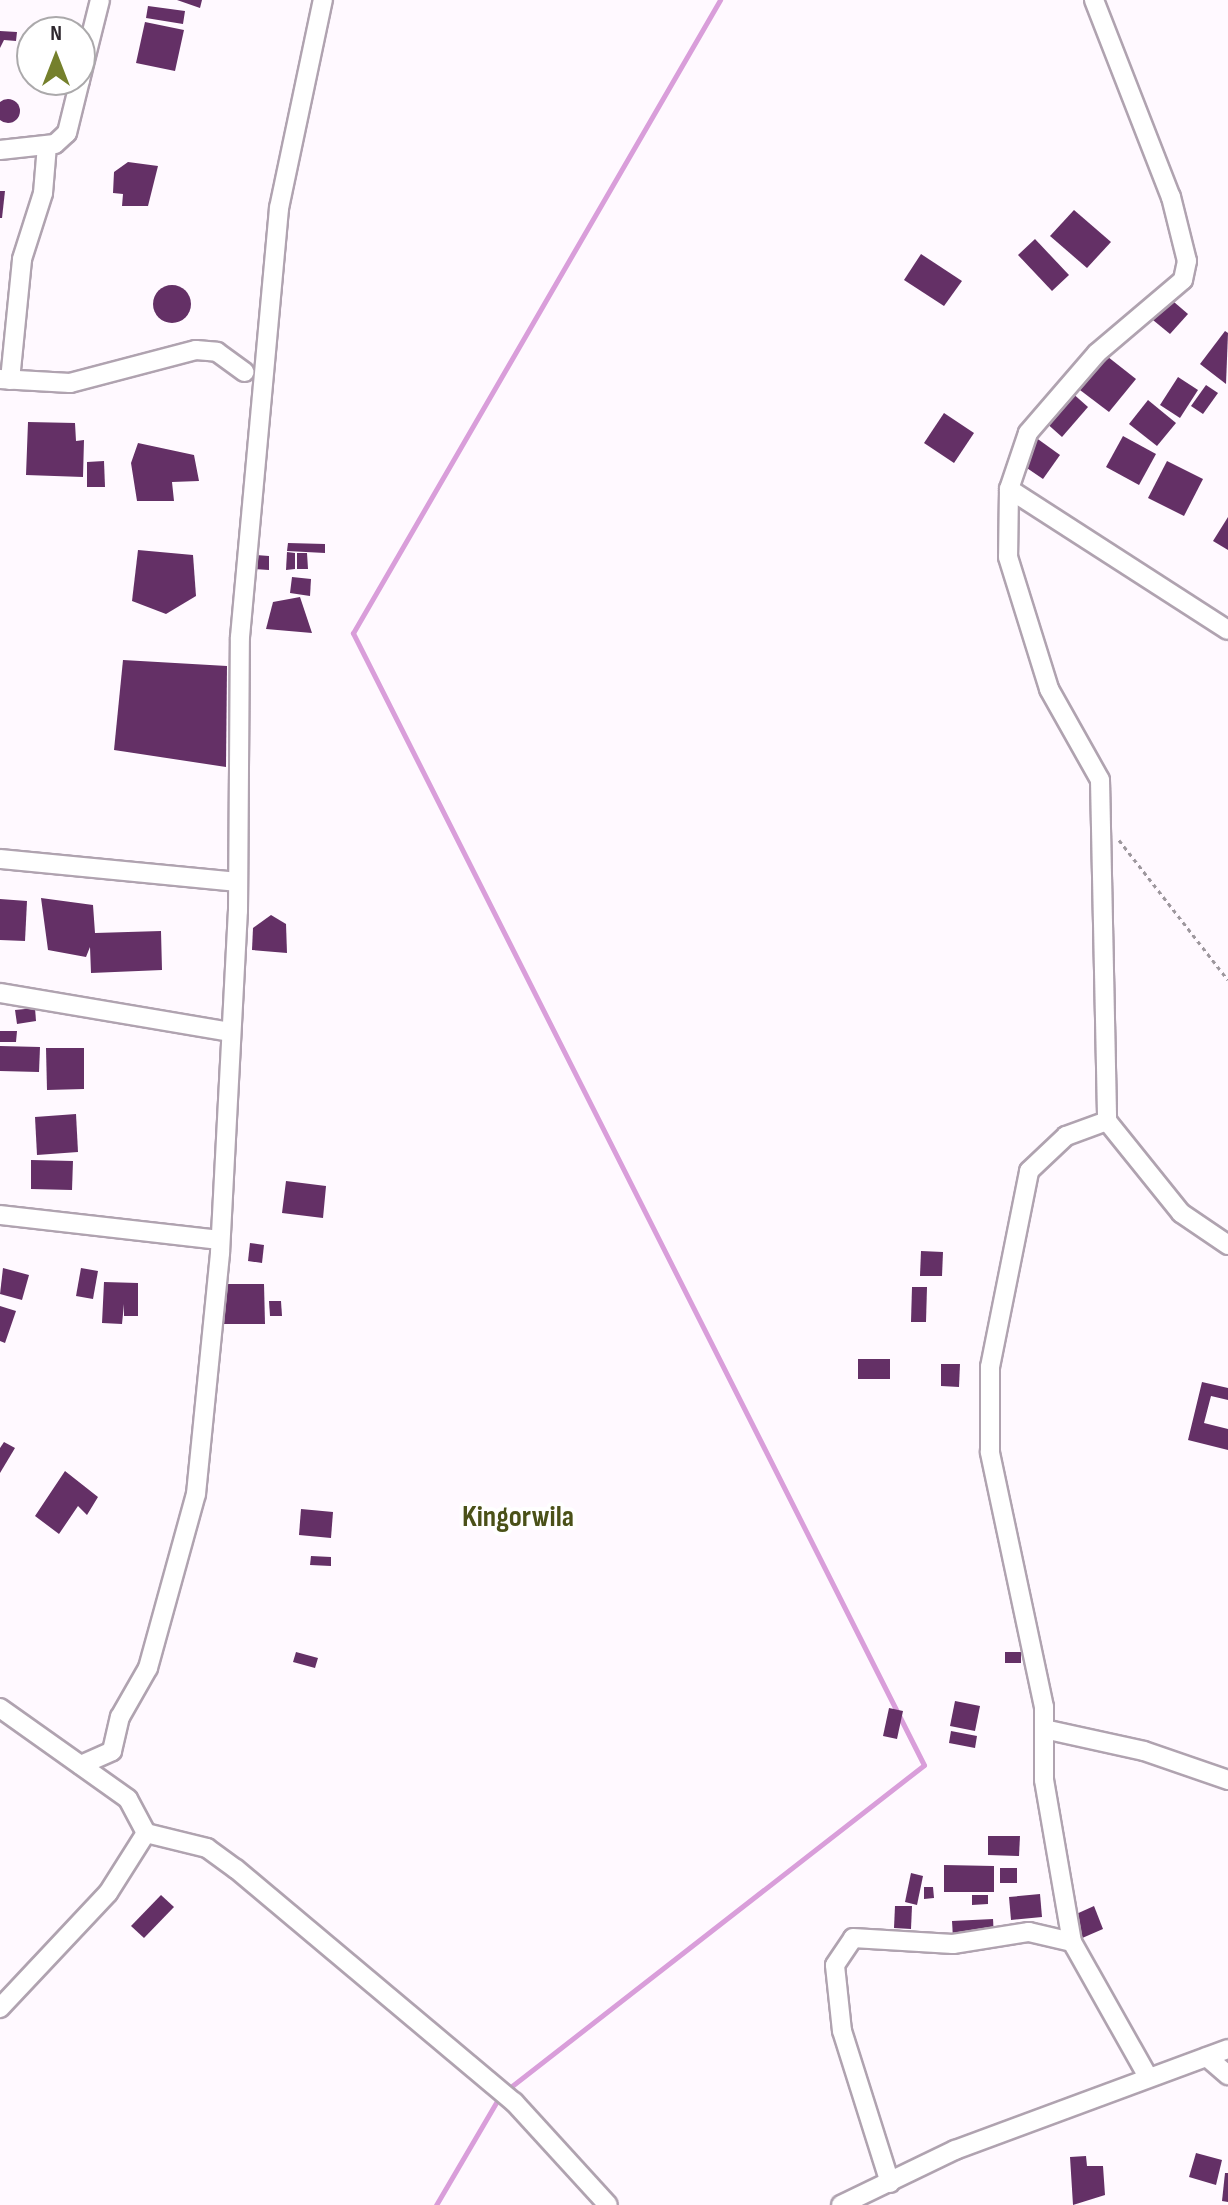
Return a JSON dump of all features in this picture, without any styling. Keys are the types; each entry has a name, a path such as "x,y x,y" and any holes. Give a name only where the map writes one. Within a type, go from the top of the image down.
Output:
{"street":[{"path":"81,1765 112,1751 175,1579 196,1494 220,1240 237,882 240,637 279,208 323,0"},
{"path":"1094,0 1171,197 1187,261 1183,280 1097,353 1028,433 1009,489 1008,557 1049,689 1100,780 1104,822 1107,1121 1181,1213 1228,1245"},
{"path":"0,150 47,145 67,133 76,96"},
{"path":"47,145 43,193 22,259 5,380 70,383 196,350 217,352 245,372"},
{"path":"1009,489 1228,630"},
{"path":"0,859 237,882"},
{"path":"0,993 230,1032"},
{"path":"1107,1121 1066,1136 1029,1171 990,1367 990,1452 1044,1729 1044,1780 1072,1942 1148,2077"},
{"path":"0,1215 220,1240"},
{"path":"0,1708 136,1806 146,1833"},
{"path":"1044,1729 1144,1751 1228,1780"},
{"path":"0,2008 108,1893 146,1833"},
{"path":"146,1833 207,1848 236,1869 485,2083 514,2102 608,2205"},
{"path":"890,2183 842,2031 835,1965 841,1948 858,1936 953,1944 1029,1932 1072,1942"},
{"path":"841,2205 955,2150 1228,2049"},
{"path":"1207,2057 1228,2075"}],"path":[{"path":"1104,822 1228,980"}],"building":[{"path":"177,0 202,0 200,8"},
{"path":"148,6 185,11 183,24 146,18"},
{"path":"145,22 184,30 175,71 136,63"},
{"path":"0,31 16,32 16,41 4,40 0,48"},
{"path":"8,99 16,103 20,111 16,119 8,123 0,119 -4,111 0,103"},
{"path":"128,162 158,166 148,206 122,206 123,194 113,193 114,172"},
{"path":"0,191 5,191 2,218 0,218"},
{"path":"1074,210 1111,242 1087,268 1050,236"},
{"path":"1035,239 1069,275 1052,291 1018,255"},
{"path":"921,254 962,281 944,306 904,280"},
{"path":"172,285 185,291 191,304 185,317 172,323 159,317 153,304 159,291"},
{"path":"1160,290 1188,314 1170,334 1142,311"},
{"path":"1225,331 1228,333 1226,384 1200,364"},
{"path":"1103,353 1136,379 1109,412 1076,387"},
{"path":"1178,377 1198,390 1180,418 1160,405"},
{"path":"1061,383 1088,407 1062,437 1035,413"},
{"path":"1206,385 1218,393 1203,414 1191,406"},
{"path":"1148,400 1176,423 1157,446 1129,424"},
{"path":"944,413 974,433 954,463 924,443"},
{"path":"28,422 75,423 76,441 84,440 83,477 26,475"},
{"path":"1123,436 1156,454 1139,485 1106,467"},
{"path":"1035,437 1060,455 1043,479 1018,462"},
{"path":"138,443 194,455 199,481 172,482 174,501 137,501 131,463"},
{"path":"104,461 105,487 87,487 87,462"},
{"path":"1167,461 1203,479 1184,516 1148,498"},
{"path":"1228,517 1228,550 1213,541"},
{"path":"288,543 325,544 325,553 287,551"},
{"path":"138,550 193,555 196,596 166,614 132,601"},
{"path":"287,552 295,553 295,569 286,570"},
{"path":"297,553 307,553 308,569 297,569"},
{"path":"256,555 269,556 269,570 254,569"},
{"path":"292,577 311,579 310,596 290,593"},
{"path":"300,597 312,633 266,629 273,602"},
{"path":"123,660 227,666 226,767 114,750"},
{"path":"41,898 93,905 95,933 161,931 162,970 91,973 90,947 86,957 48,950"},
{"path":"0,899 27,901 25,941 0,940"},
{"path":"271,915 286,924 287,953 252,950 253,928"},
{"path":"35,1008 36,1021 17,1024 15,1010"},
{"path":"0,1031 17,1031 16,1042 0,1042"},
{"path":"0,1046 40,1047 39,1072 0,1071"},
{"path":"46,1048 84,1048 84,1089 47,1090"},
{"path":"76,1114 78,1152 37,1155 35,1117"},
{"path":"31,1160 73,1161 72,1190 31,1189"},
{"path":"286,1181 326,1186 323,1218 282,1213"},
{"path":"250,1243 264,1245 262,1263 248,1261"},
{"path":"921,1251 943,1252 942,1276 920,1276"},
{"path":"3,1268 29,1275 22,1300 0,1294"},
{"path":"81,1268 98,1271 93,1299 76,1296"},
{"path":"104,1282 138,1283 138,1316 124,1316 124,1304 122,1324 102,1323"},
{"path":"219,1284 264,1284 265,1324 219,1324"},
{"path":"912,1287 927,1287 926,1322 911,1322"},
{"path":"269,1301 281,1301 282,1316 270,1316"},
{"path":"0,1306 16,1311 5,1343 0,1341"},
{"path":"858,1359 890,1359 890,1379 858,1379"},
{"path":"941,1364 960,1364 959,1387 941,1386"},
{"path":"1202,1382 1228,1388 1228,1400 1211,1396 1204,1423 1228,1429 1228,1450 1188,1440"},
{"path":"4,1442 15,1448 0,1473 0,1448"},
{"path":"65,1471 98,1497 87,1515 78,1506 59,1534 35,1516"},
{"path":"301,1509 333,1512 331,1538 299,1535"},
{"path":"311,1556 331,1557 331,1566 310,1565"},
{"path":"296,1652 318,1658 315,1668 293,1662"},
{"path":"1005,1652 1021,1652 1021,1663 1005,1663"},
{"path":"955,1701 980,1706 975,1731 950,1726"},
{"path":"889,1708 903,1711 897,1739 883,1736"},
{"path":"951,1731 977,1736 975,1748 949,1743"},
{"path":"988,1836 1020,1836 1019,1856 988,1855"},
{"path":"944,1865 994,1866 994,1892 944,1892"},
{"path":"1000,1868 1017,1868 1017,1883 1000,1883"},
{"path":"911,1873 923,1876 917,1905 905,1902"},
{"path":"924,1887 933,1887 934,1898 924,1899"},
{"path":"1040,1894 1042,1917 1011,1920 1009,1897"},
{"path":"161,1895 174,1907 144,1938 131,1926"},
{"path":"972,1895 988,1895 988,1904 972,1905"},
{"path":"895,1906 912,1906 911,1929 894,1928"},
{"path":"1094,1906 1103,1929 1073,1942 1063,1920"},
{"path":"993,1919 994,1937 953,1938 952,1921"},
{"path":"1196,2153 1222,2160 1216,2185 1189,2177"},
{"path":"1086,2156 1087,2166 1103,2166 1105,2195 1073,2205 1070,2157"},
{"path":"1225,2173 1228,2173 1228,2202 1222,2201"}],"waterway":[{"path":"508,2089 924,1765 353,633 720,0"},
{"path":"436,2205 500,2096"}],"district":[{"name":"Kingorwila","path":"518,1517"}]}
